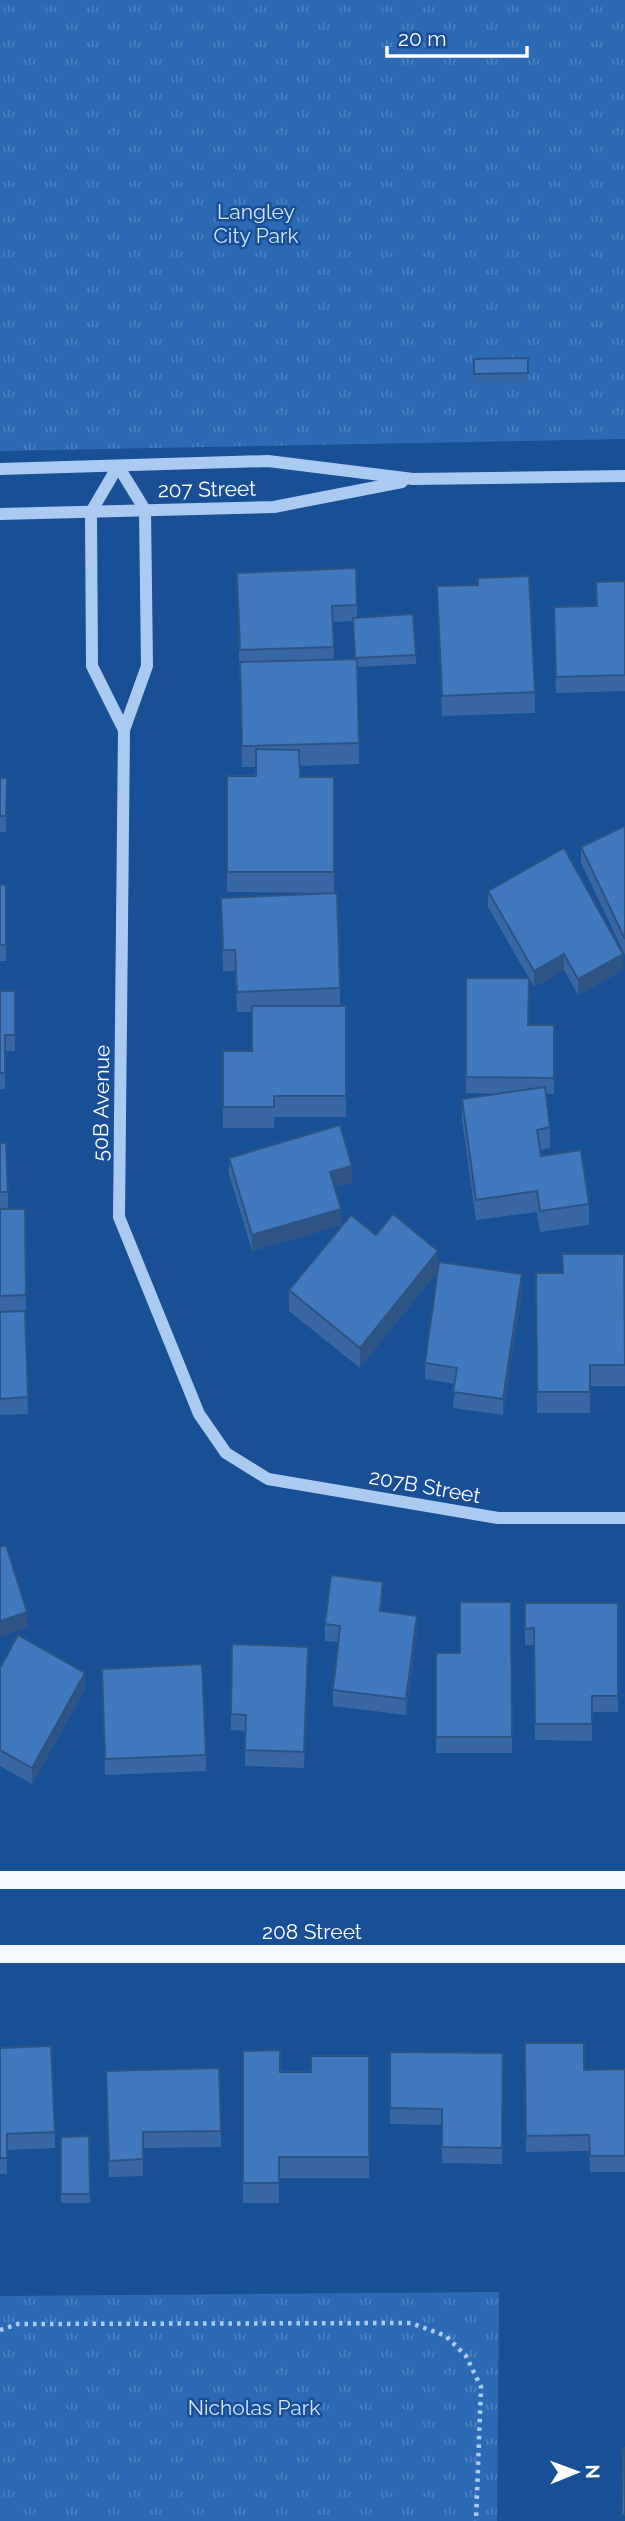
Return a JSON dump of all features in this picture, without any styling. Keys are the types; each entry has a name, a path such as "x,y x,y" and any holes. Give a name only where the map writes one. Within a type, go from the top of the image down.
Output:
{"main road":[{"path":"0,1880 625,1880"},
{"name":"208 Street","path":"0,1954 625,1954"}],"street":[{"name":"207 Street","path":"0,469 268,461 413,479 625,476"},
{"path":"91,512 118,466 145,510"},
{"name":"207 Street","path":"0,514 274,507 413,479"},
{"name":"50B Avenue","path":"145,510 148,666 124,730 119,1217 199,1414 226,1453"},
{"name":"50B Avenue","path":"91,512 92,666 124,730"},
{"name":"207B Street","path":"226,1453 268,1479 498,1518 625,1518"}],"path":[{"path":"0,2330 18,2324 411,2323 446,2336 466,2356 481,2387 476,2521"}],"green space":[{"name":"Langley City Park","path":"0,0 625,0 625,439 0,451"},
{"name":"Nicholas Park","path":"499,2292 497,2521 0,2521 0,2296"}],"building":[{"path":"528,358 528,373 474,374 474,359"},
{"path":"356,568 357,605 332,606 334,647 240,650 237,573"},
{"path":"529,576 535,692 442,696 437,586 478,585 478,578"},
{"path":"625,581 625,675 556,677 554,607 597,606 596,582"},
{"path":"413,614 416,655 355,658 353,618"},
{"path":"357,659 359,743 242,746 240,662"},
{"path":"256,749 299,750 300,777 334,777 334,872 227,872 227,776 256,776"},
{"path":"0,778 7,778 6,816 0,816"},
{"path":"625,826 625,939 581,847"},
{"path":"564,848 623,954 578,979 564,954 534,971 488,891"},
{"path":"0,885 6,885 6,945 0,945"},
{"path":"337,893 340,988 237,992 235,950 223,950 221,898"},
{"path":"466,978 529,978 528,1025 554,1025 554,1078 466,1077"},
{"path":"0,991 15,991 15,1035 5,1035 5,1073 0,1073"},
{"path":"252,1006 346,1006 346,1096 274,1096 274,1107 223,1107 223,1051 252,1051"},
{"path":"545,1087 550,1127 537,1130 541,1156 581,1150 589,1204 540,1211 537,1191 476,1200 462,1099"},
{"path":"340,1125 352,1166 330,1172 341,1209 252,1235 229,1158"},
{"path":"0,1143 6,1143 8,1192 0,1192"},
{"path":"0,1209 25,1209 26,1295 0,1296"},
{"path":"393,1214 438,1251 360,1348 289,1290 351,1215 376,1235"},
{"path":"562,1254 624,1254 625,1365 590,1365 590,1392 537,1392 536,1273 563,1273"},
{"path":"439,1262 522,1274 503,1399 453,1392 457,1368 425,1363"},
{"path":"25,1311 28,1397 0,1399 0,1312"},
{"path":"6,1545 27,1612 0,1621 0,1547"},
{"path":"331,1575 383,1582 380,1611 417,1616 406,1699 333,1690 340,1626 325,1624"},
{"path":"460,1602 511,1602 512,1737 436,1737 436,1653 460,1653"},
{"path":"525,1603 618,1603 618,1696 592,1696 592,1724 535,1724 534,1628 525,1629"},
{"path":"18,1635 85,1673 32,1768 0,1750 0,1668"},
{"path":"232,1644 308,1647 304,1752 245,1750 246,1715 231,1714"},
{"path":"202,1664 206,1755 105,1759 102,1669"},
{"path":"525,2043 584,2043 584,2070 625,2069 625,2156 590,2156 589,2135 526,2136"},
{"path":"51,2046 55,2132 7,2134 7,2158 0,2158 0,2048"},
{"path":"280,2050 280,2072 311,2072 311,2056 369,2056 369,2157 279,2157 279,2183 243,2183 243,2051"},
{"path":"390,2052 503,2053 502,2148 442,2147 442,2109 390,2108"},
{"path":"219,2068 221,2131 143,2132 143,2159 109,2161 106,2071"},
{"path":"89,2136 90,2194 61,2194 61,2137"},
{"path":"625,2448 625,2515 622,2515"}]}
